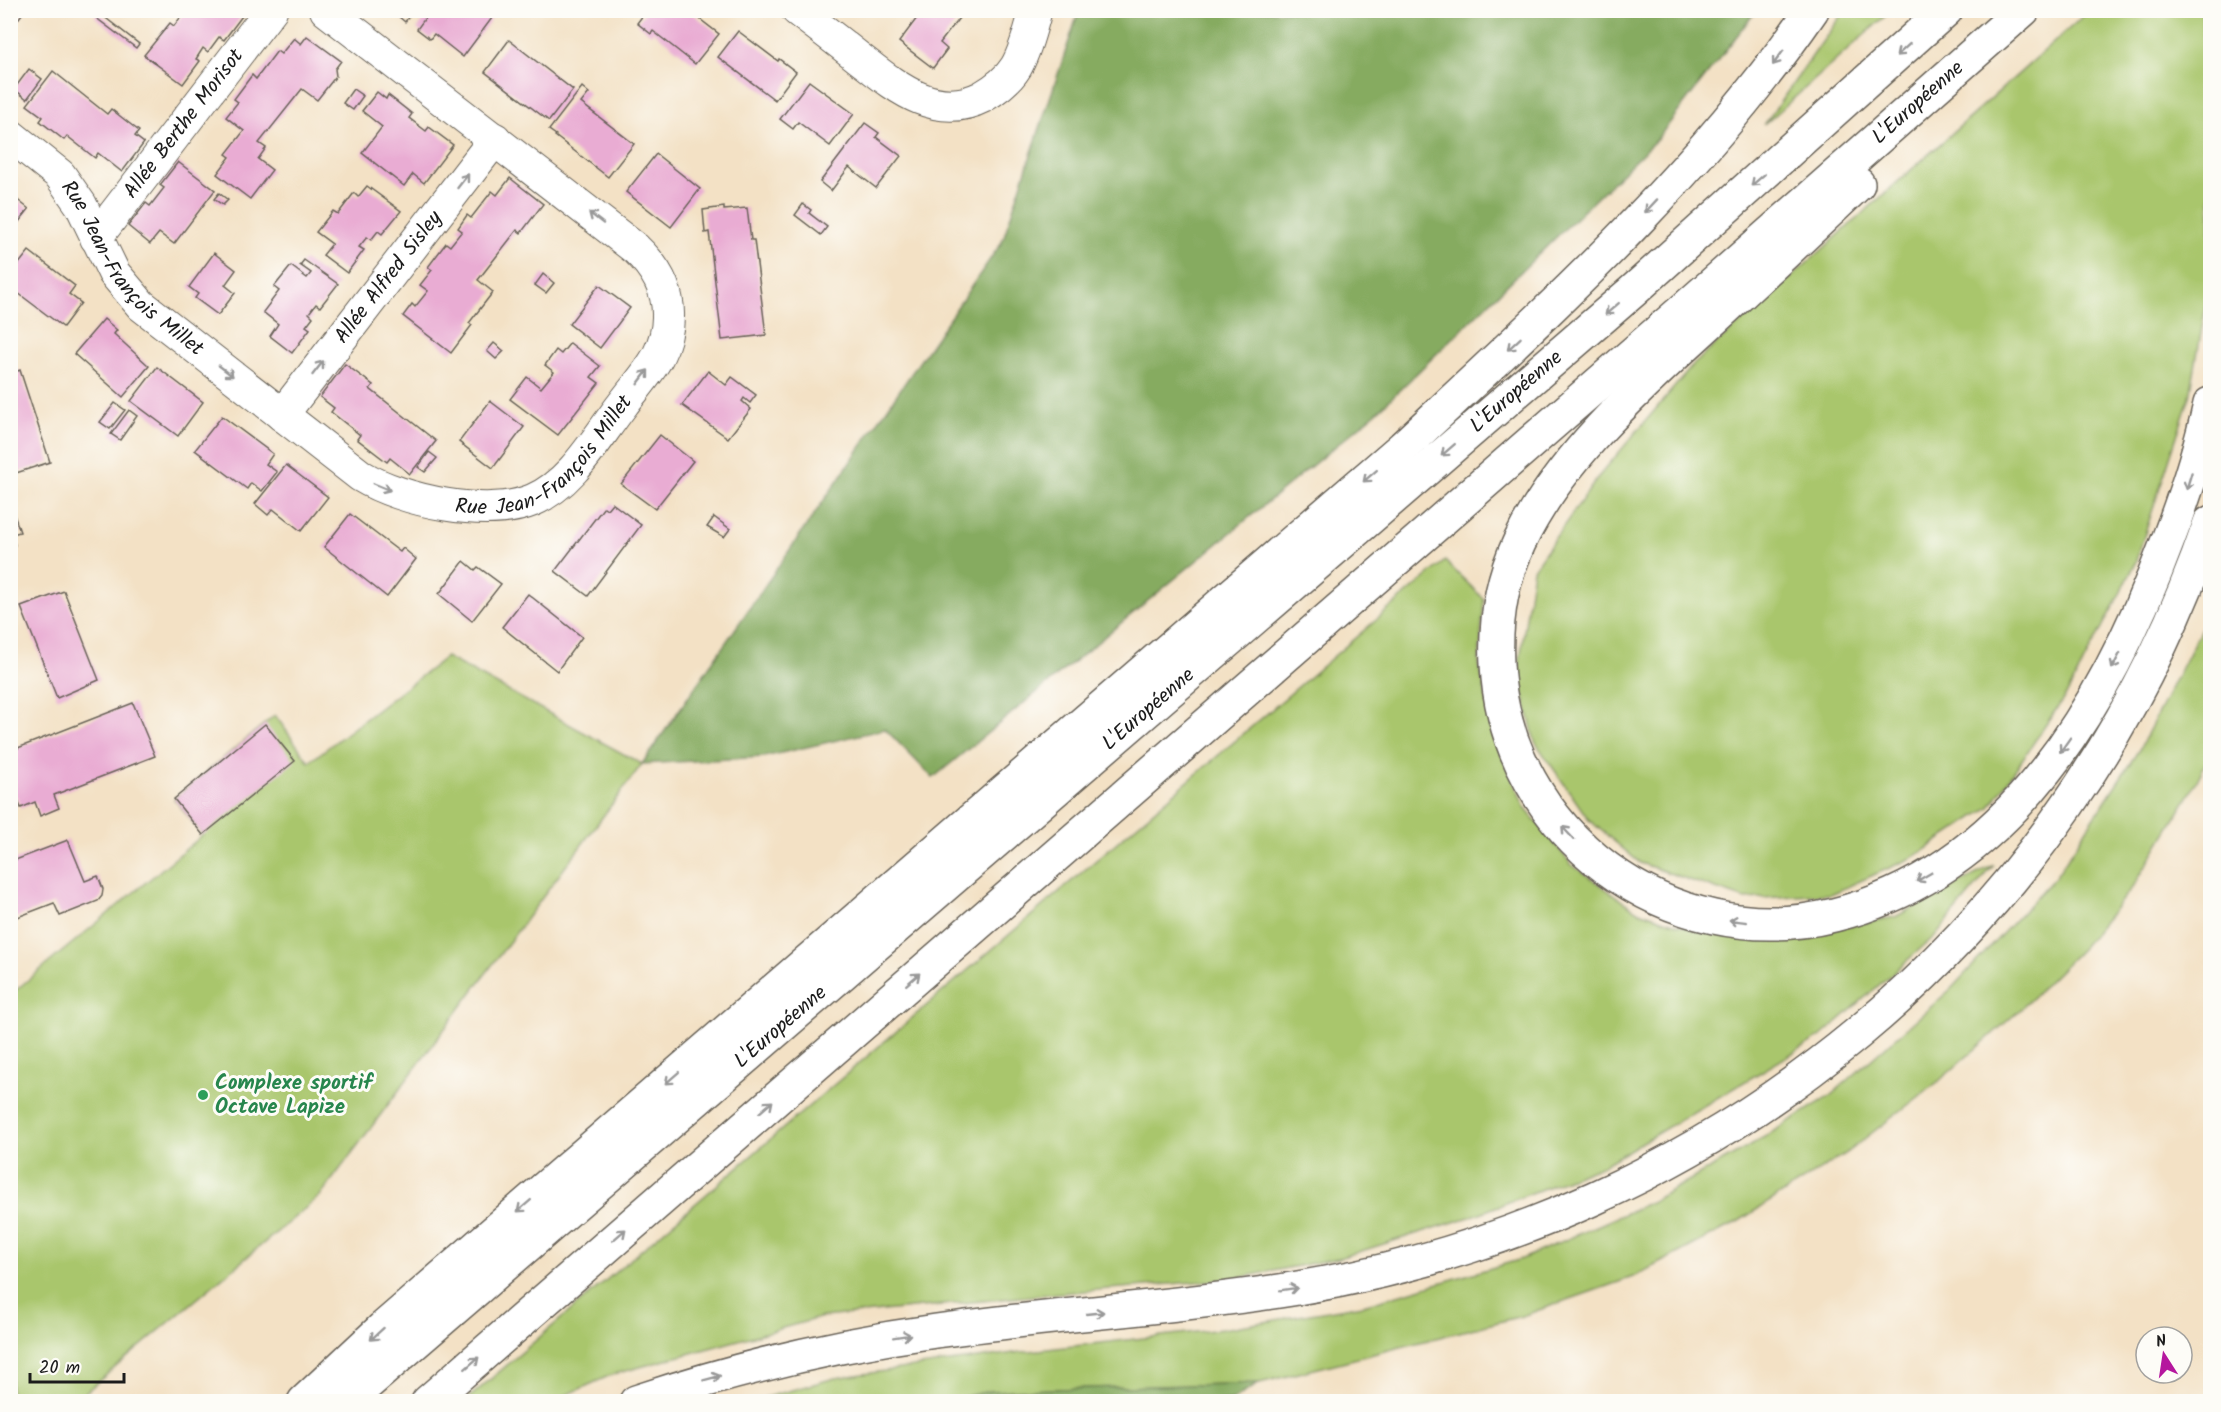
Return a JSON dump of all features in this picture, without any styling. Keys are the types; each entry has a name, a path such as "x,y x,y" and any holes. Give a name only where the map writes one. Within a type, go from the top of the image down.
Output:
{"highway":[{"path":"304,1401 383,1328 1410,441 1540,319 1678,178 1766,75 1812,10"},
{"name":"L'Européenne","path":"346,1401 1633,291 1947,10"},
{"name":"L'Européenne","path":"428,1401 1664,326 2023,10"},
{"path":"2035,10 1807,233 1637,391 1582,452 1539,508 1520,541 1506,579 1499,612 1496,644 1498,678 1504,714 1516,750 1533,785 1565,831 1598,863 1645,894 1708,916 1750,922 1815,919 1868,904 1926,876 1965,850 2014,807 2056,757 2097,696 2148,595 2186,492 2211,404"},
{"path":"636,1401 744,1368 871,1341 957,1328 1274,1292 1402,1266 1503,1236 1564,1212 1626,1184 1698,1146 1751,1114 1821,1064 1866,1027 1955,944 2014,876 2079,788 2131,704 2170,624 2211,523"}],"street":[{"name":"Allée Berthe Morisot","path":"96,238 271,10"},
{"name":"Rue Jean-François Millet","path":"10,135 60,175 81,205 114,273 141,305 372,483 414,498 458,506 491,508 519,505 546,493 578,463 658,356 669,317 664,290 652,267 636,249 326,10"},
{"path":"797,10 906,93 933,104 962,104 990,93 1010,75 1023,52 1036,10"},
{"name":"Allée Alfred Sisley","path":"282,415 495,139"}],"green space":[{"path":"2090,10 2202,11 2210,101 2210,282 2190,396 2134,567 2068,692 1990,807 1914,857 1831,894 1745,899 1640,863 1589,820 1535,742 1518,673 1533,569 1599,476 1693,365"},
{"path":"1079,11 1756,11 1658,138 1377,412 933,778 885,729 764,757 642,764 1002,242"},
{"path":"1844,11 1891,11 1764,125"},
{"path":"1445,561 1484,599 1479,663 1494,737 1525,808 1572,865 1636,910 1697,931 1777,939 1895,917 1994,865 1935,936 1820,1037 1604,1165 1470,1217 1339,1258 1232,1279 1061,1293 823,1317 611,1375 553,1401 464,1402"},
{"path":"2210,611 2210,755 2191,792 2135,884 2084,946 2021,1009 1939,1081 1846,1153 1739,1221 1633,1277 1522,1316 1260,1383 991,1391 942,1402 749,1402 835,1378 1021,1352 1223,1329 1363,1305 1522,1259 1649,1203 1748,1147 1830,1096 1951,989 2056,876 2140,748"},
{"name":"Complexe sportif Octave Lapize","path":"446,657 642,764 320,1196 75,1401 11,1402 11,994 203,835 174,799 275,715 309,762"},
{"path":"1260,1383 1231,1401 942,1401 991,1391"}],"building":[{"path":"10,10 25,10 10,30"},
{"path":"186,10 240,10 238,12 242,16 224,40 219,37 208,52 203,48 196,59 200,61 183,84 144,55 170,23 174,26"},
{"path":"391,10 413,10 405,22"},
{"path":"431,10 498,10 463,57 434,34 430,39 417,29"},
{"path":"647,10 688,10 719,34 695,64 653,31 651,34 637,23"},
{"path":"923,10 971,10 966,17 962,14 940,43 947,49 933,68 899,42"},
{"path":"98,12 139,44 136,48 95,17"},
{"path":"738,31 796,72 775,100 718,57"},
{"path":"307,36 341,61 335,69 336,76 317,100 302,89 259,143 266,148 258,159 272,170 250,199 217,174 230,157 226,154 244,131 226,117 238,102 234,99 252,75 256,79 277,51 281,54 294,38 301,44"},
{"path":"509,40 573,90 549,121 485,72"},
{"path":"29,69 42,79 27,99 14,89"},
{"path":"53,71 107,114 111,109 139,131 135,136 144,143 122,172 98,153 95,158 67,136 64,140 40,121 43,117 27,105"},
{"path":"809,81 854,114 830,146 798,122 793,129 780,119"},
{"path":"582,87 589,93 581,103 634,144 608,177 549,130"},
{"path":"353,89 363,96 353,110 343,103"},
{"path":"377,92 386,99 388,95 412,114 409,118 426,131 429,127 453,145 424,183 413,174 404,186 362,153 382,127 362,111"},
{"path":"865,123 879,133 876,137 901,156 876,188 849,167 831,191 820,182"},
{"path":"656,154 700,189 671,227 626,192"},
{"path":"178,162 215,190 174,244 159,233 150,244 128,226 146,203 150,206 164,188 160,185"},
{"path":"510,178 543,204 521,233 517,230 478,280 493,292 469,323 472,325 451,353 403,316 412,304 415,307 428,291 420,285 432,270 428,267 446,243 450,246 462,231 458,228 467,215 471,218 492,191 497,195"},
{"path":"367,186 401,211 382,234 378,231 371,240 367,237 359,247 364,250 347,273 323,255 332,244 316,232 333,211 338,214 354,193 358,197"},
{"path":"219,193 228,200 223,205 214,199"},
{"path":"10,194 29,209 10,233"},
{"path":"803,204 811,210 809,213 827,227 821,235 795,215"},
{"path":"724,207 724,210 747,208 751,240 754,240 766,335 722,340 709,232 705,233 703,210"},
{"path":"29,251 75,286 69,294 81,303 63,327 10,287 10,275"},
{"path":"214,253 236,270 225,285 235,293 218,315 195,298 198,294 189,287"},
{"path":"304,260 338,284 320,307 316,304 309,313 313,317 306,326 310,329 292,353 270,336 278,324 263,312 279,291 274,287 291,266 307,278 311,273 300,265"},
{"path":"543,274 554,283 546,293 535,285"},
{"path":"599,285 630,308 600,348 569,324"},
{"path":"104,319 117,330 114,334 149,366 123,397 74,354"},
{"path":"494,343 504,351 496,359 487,351"},
{"path":"570,343 600,366 591,377 599,383 558,435 510,399 527,377 541,388 554,372 545,365 556,350 561,354"},
{"path":"345,364 373,385 370,389 436,441 410,474 390,458 387,462 357,439 360,435 331,412 334,408 320,397"},
{"path":"157,367 203,402 178,436 131,401"},
{"path":"20,370 50,462 10,475 10,374"},
{"path":"708,371 726,385 732,377 756,395 750,403 744,398 742,401 751,409 728,438 682,405"},
{"path":"490,401 524,427 493,468 459,442"},
{"path":"115,403 125,410 110,429 100,422"},
{"path":"129,410 137,416 120,440 111,434"},
{"path":"222,416 273,454 266,464 277,472 262,491 251,483 247,489 195,450"},
{"path":"660,435 693,461 655,509 621,484"},
{"path":"429,452 437,458 425,472 418,467"},
{"path":"286,465 328,497 301,531 273,509 268,515 255,504"},
{"path":"10,503 20,532 12,534 15,545 10,546"},
{"path":"612,503 641,525 588,596 555,571 604,507 607,509"},
{"path":"350,514 400,552 403,548 416,559 387,597 324,547"},
{"path":"714,517 730,529 724,537 707,527"},
{"path":"464,561 475,570 478,567 501,584 472,621 439,594"},
{"path":"64,591 99,680 57,698 21,607"},
{"path":"528,594 582,637 557,671 502,627"},
{"path":"133,703 155,756 54,795 59,808 40,816 35,802 21,808 10,782 10,751"},
{"path":"265,724 295,761 203,835 174,799"},
{"path":"68,840 85,881 98,876 103,889 102,896 98,901 60,916 54,903 10,920 10,862"}],"place":[{"name":"Complexe sportif Octave Lapize","path":"203,1095"}]}
